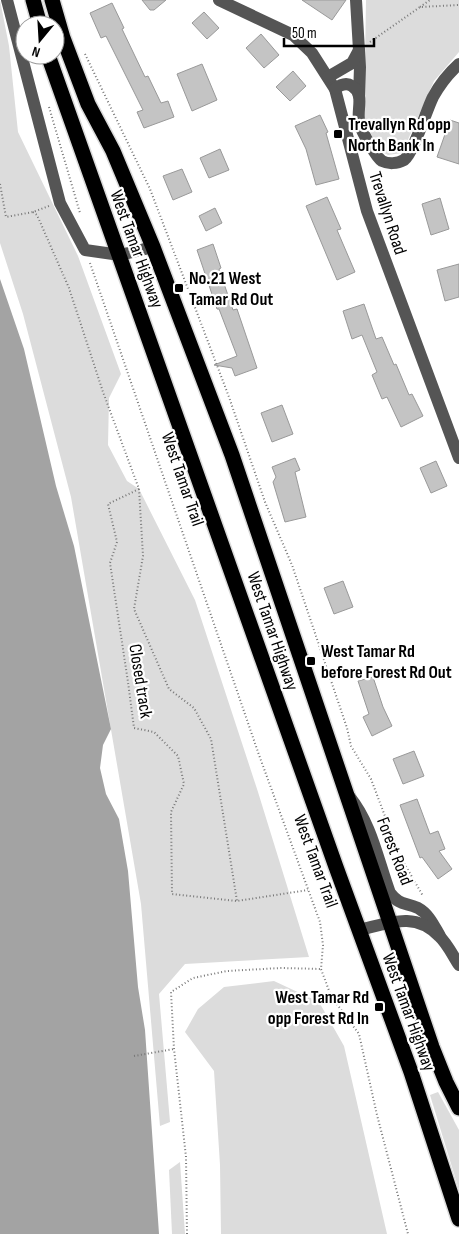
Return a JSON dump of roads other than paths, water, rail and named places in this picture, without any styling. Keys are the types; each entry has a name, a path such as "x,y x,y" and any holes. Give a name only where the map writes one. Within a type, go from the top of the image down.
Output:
{"highway":[{"path":"34,0 38,15"},
{"name":"West Tamar Highway","path":"52,0 63,38 88,104 112,151 153,247 232,455 432,1047 459,1108"},
{"name":"West Tamar Highway","path":"52,65 411,1072 459,1220"}],"street":[{"path":"7,0 60,203 86,250 120,255 153,247"},
{"name":"Trevallyn Road","path":"219,0 293,35 312,53 328,77 334,89 367,211 459,458"},
{"path":"356,0 360,50 358,115 360,125 379,159 387,163 397,163 405,159 434,96 459,64"},
{"path":"328,77 352,62 360,50"},
{"path":"334,89 340,85 348,84 354,87 360,96"},
{"name":"Forest Road","path":"345,791 360,809 390,893 396,901 417,908 429,917 459,965"},
{"name":"Forest Road","path":"359,930 389,922 414,920 425,924 440,936"}],"place":[{"name":"Trevallyn Rd opp North Bank In","path":"338,134"},
{"name":"No.21 West Tamar Rd Out","path":"179,288"},
{"name":"West Tamar Rd before Forest Rd Out","path":"311,661"},
{"name":"West Tamar Rd opp Forest Rd In","path":"379,1007"}]}
